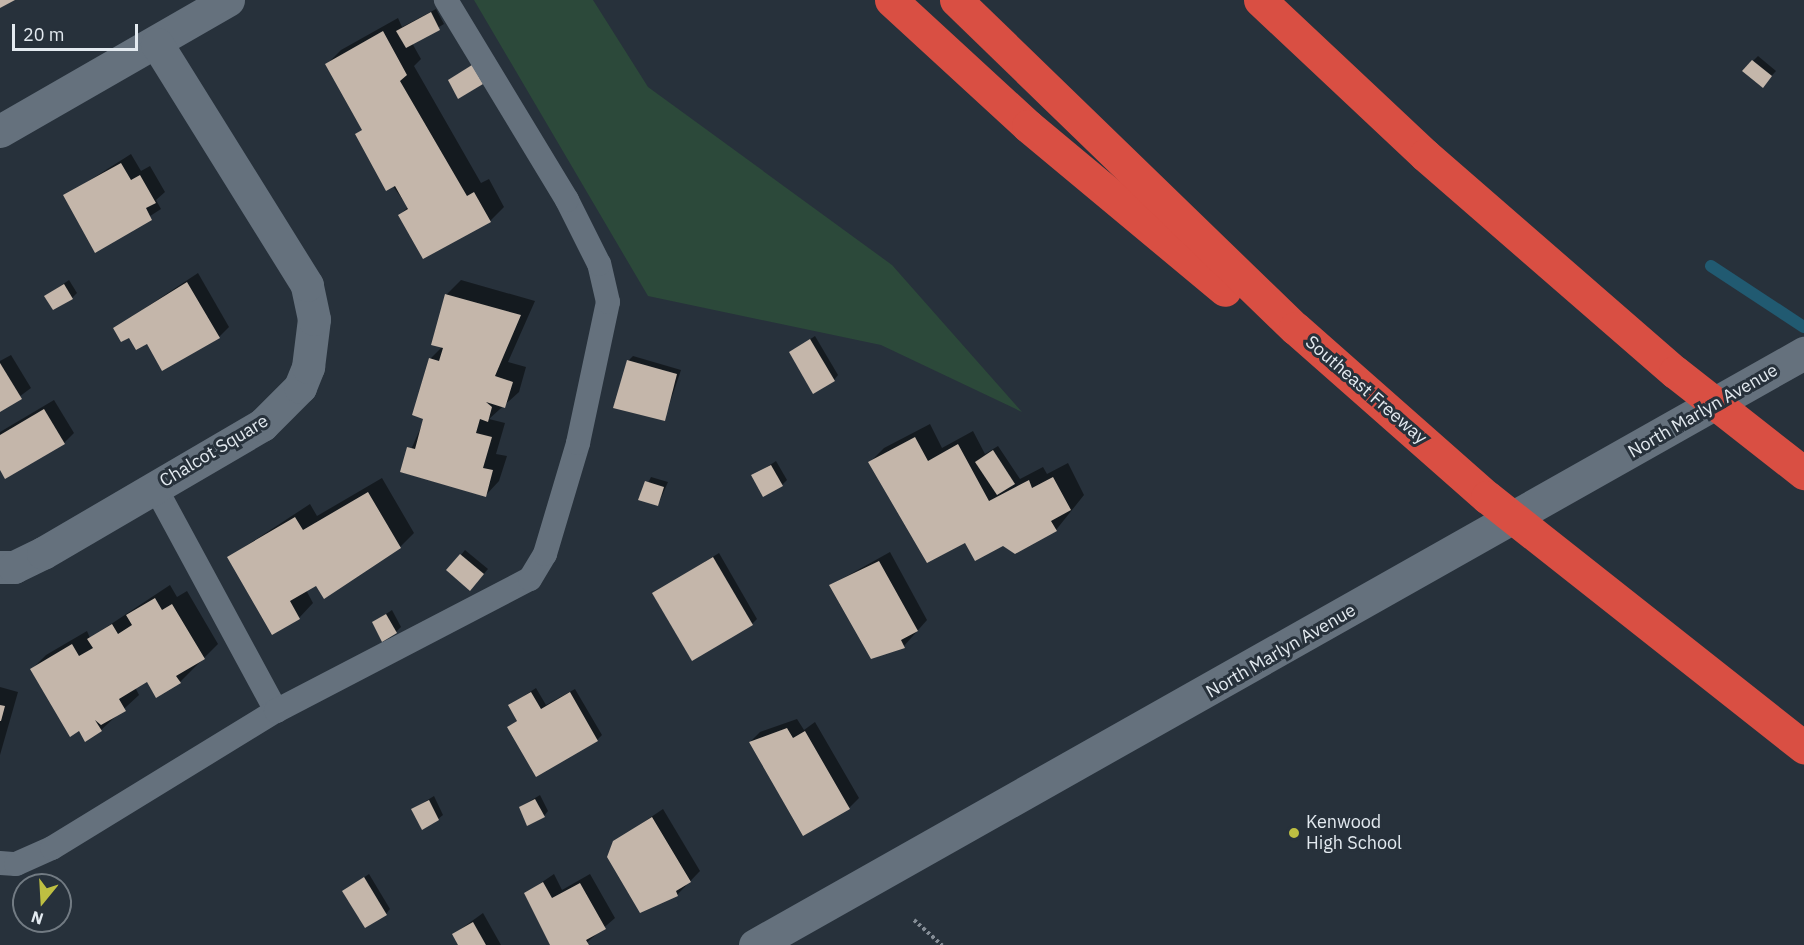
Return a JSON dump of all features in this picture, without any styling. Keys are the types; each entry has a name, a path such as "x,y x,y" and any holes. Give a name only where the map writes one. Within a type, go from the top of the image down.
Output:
{"highway":[{"path":"891,0 1028,126 1286,340 1487,497"},
{"name":"Southeast Freeway","path":"956,0 1052,98 1295,328 1487,497 1804,747"},
{"path":"1260,0 1425,155 1675,372 1804,473"},
{"path":"1290,0 1432,146 1675,372"}],"street":[{"path":"0,131 157,44 228,0"},
{"name":"Chalcot Square","path":"0,567 14,567 43,553 282,408 308,367 314,319 307,285 263,206 157,44"},
{"name":"North Marlyn Avenue","path":"755,945 1302,639 1804,353"}],"lane":[{"path":"0,863 16,864 52,848 276,711 530,579 553,533 603,341 608,302 599,264 567,200 446,0"},
{"path":"154,487 276,711"}],"path":[{"path":"914,920 942,945"}],"green space":[{"path":"474,0 593,0 648,87 892,265 1022,412 881,345 648,296"}],"building":[{"path":"0,0 15,0 0,8"},
{"path":"431,12 440,30 406,48 396,31"},
{"path":"383,31 407,75 400,81 467,196 474,192 491,222 423,259 398,215 408,209 395,186 386,191 355,134 362,130 325,64"},
{"path":"1752,60 1772,76 1763,88 1742,71"},
{"path":"472,65 483,84 458,99 448,80"},
{"path":"121,163 131,180 140,175 156,203 146,208 152,220 95,253 63,195"},
{"path":"187,282 220,338 162,371 147,344 136,350 129,338 121,342 113,328"},
{"path":"64,284 73,299 53,310 44,296"},
{"path":"445,294 521,315 495,376 513,382 505,408 486,402 492,407 488,422 480,419 476,433 492,437 483,468 493,470 486,497 400,472 407,447 415,449 423,419 412,415 429,358 439,361 443,348 431,345"},
{"path":"810,339 835,381 813,394 789,352"},
{"path":"627,360 677,374 665,421 613,408"},
{"path":"0,363 22,399 0,412"},
{"path":"44,409 65,444 5,479 0,470 0,435"},
{"path":"915,437 928,461 958,444 989,501 1029,480 1032,488 1053,477 1071,510 1051,521 1057,531 1015,554 1003,546 975,561 965,543 927,563 868,462"},
{"path":"993,450 1015,484 997,495 975,462"},
{"path":"771,465 783,486 763,497 751,475"},
{"path":"645,481 664,487 658,506 638,500"},
{"path":"368,492 401,548 324,599 316,586 290,601 300,619 272,635 227,557 295,517 303,530"},
{"path":"460,554 484,574 470,591 446,570"},
{"path":"713,557 753,625 692,661 652,593"},
{"path":"879,561 918,631 901,640 905,648 871,659 829,585"},
{"path":"155,598 162,610 172,604 205,659 176,676 181,683 156,698 147,682 119,699 126,711 101,725 95,720 102,731 85,742 79,731 70,737 30,669 72,644 79,656 93,648 87,639 112,624 118,634 132,625 126,615"},
{"path":"386,614 397,633 382,642 372,622"},
{"path":"531,692 541,709 570,692 598,741 536,777 507,727 517,721 508,705"},
{"path":"0,705 5,706 1,721 0,721"},
{"path":"787,728 793,738 805,731 850,809 803,836 749,742"},
{"path":"535,799 545,817 527,826 519,807"},
{"path":"429,800 439,820 422,830 411,809"},
{"path":"652,817 691,882 676,891 678,896 640,913 607,857 613,841"},
{"path":"364,877 387,915 365,928 342,891"},
{"path":"543,882 552,898 580,883 606,929 586,940 589,945 550,945 524,893"},
{"path":"473,922 486,945 458,945 452,934"}],"waterway":[{"path":"1711,266 1804,327"}],"place":[{"name":"Kenwood High School","path":"1294,833"}]}
